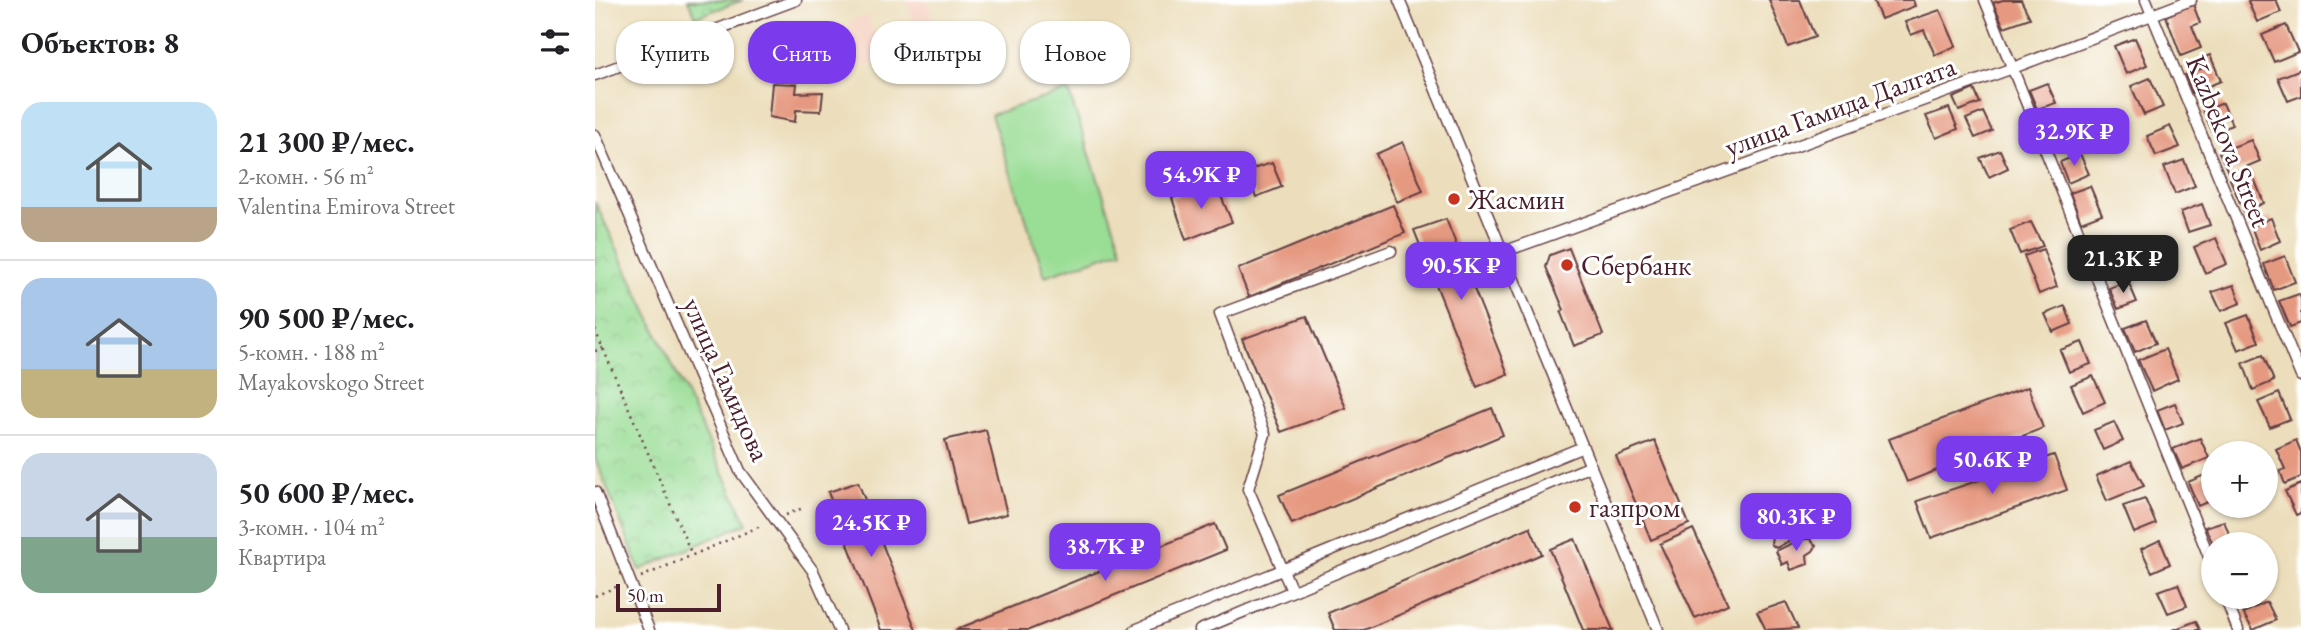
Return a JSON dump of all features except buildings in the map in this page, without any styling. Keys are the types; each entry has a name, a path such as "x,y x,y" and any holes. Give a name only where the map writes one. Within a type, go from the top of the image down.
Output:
{"street":[{"path":"595,75 796,0"},
{"path":"1399,0 1658,630"},
{"path":"1985,0 2201,537"},
{"name":"Kazbekova Street","path":"2146,0 2301,376"},
{"name":"улица Гамида Далгата","path":"1503,252 2013,68 2191,0"},
{"name":"улица Гамидова","path":"595,135 740,471 813,571 839,630"},
{"path":"1292,591 1248,489 1265,433 1220,314 1391,251"},
{"path":"1135,630 1583,447"},
{"path":"1200,630 1591,466"},
{"path":"595,492 649,630"},
{"path":"2230,609 2238,630"}],"path":[{"path":"595,330 692,555"},
{"path":"595,351 603,348"},
{"path":"595,596 805,507"}],"shaded area":[{"path":"927,0 935,21 907,21 913,19 907,2"},
{"path":"867,16 870,24 870,64 864,66 856,43 856,21 852,21"}],"green space":[{"path":"688,0 743,0 696,17"},
{"path":"1068,90 1122,250 1045,276 991,115"},
{"path":"595,202 747,523 640,570 595,458"}],"place":[{"name":"Жасмин","path":"1454,199"},
{"name":"Сбербанк","path":"1567,265"},
{"name":"газпром","path":"1575,507"}]}
